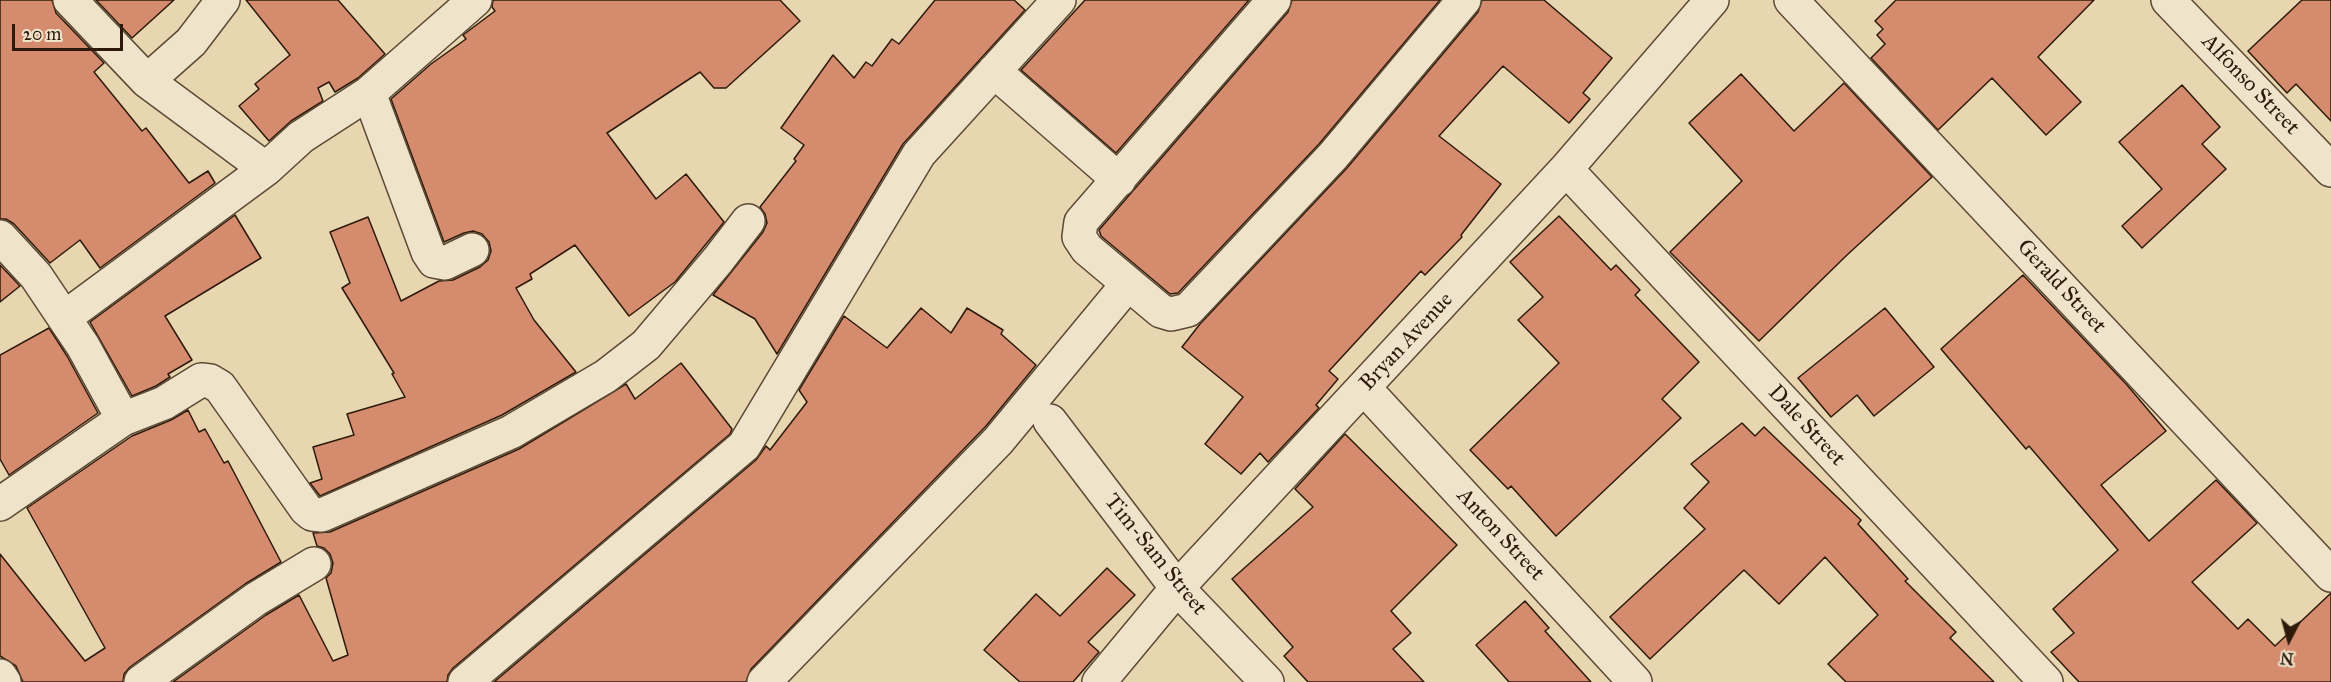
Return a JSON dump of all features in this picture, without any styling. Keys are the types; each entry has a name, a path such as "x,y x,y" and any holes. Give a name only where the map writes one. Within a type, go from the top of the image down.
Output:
{"street":[{"path":"70,0 147,81 266,169"},
{"path":"147,81 191,42 223,0"},
{"path":"64,318 266,169 301,137 369,93 475,0"},
{"path":"465,682 744,446 919,154 1059,0"},
{"path":"1274,0 1081,222 1079,237 1087,249 1127,285 1161,311 1172,314 1188,310 1334,156 1464,0"},
{"name":"Bryan Avenue","path":"1099,682 1177,588 1566,169 1712,0"},
{"name":"Gerald Street","path":"1791,0 2331,575"},
{"name":"Alfonso Street","path":"2168,0 2331,170"},
{"path":"994,71 1119,180"},
{"path":"369,93 428,252 434,261 445,263 472,250"},
{"name":"Dale Street","path":"1566,169 2046,682"},
{"path":"0,504 123,419 164,403 201,380 210,381 220,387 306,509 312,514 322,515 511,432 606,376 646,345 748,221"},
{"path":"0,237 36,276 83,346 123,419"},
{"path":"764,682 998,441 1127,285"},
{"name":"Anton Street","path":"1364,388 1635,682"},
{"name":"Tim-Sam Street","path":"1050,421 1177,588 1267,682"},
{"path":"141,682 256,599 314,564"},
{"path":"0,676 4,682"}],"building":[{"path":"0,0 52,0 56,13 104,63 94,72 142,131 146,128 189,183 208,171 215,183 100,268 80,240 50,263 14,224 6,219 0,219"},
{"path":"96,0 174,0 132,38"},
{"path":"246,0 338,0 385,54 358,78 335,92 329,82 318,88 323,101 291,121 269,141 239,106 259,89 255,84 290,55"},
{"path":"493,0 780,0 800,21 726,88 714,88 700,72 607,133 656,199 686,174 724,222 675,282 629,316 575,245 530,274 532,279 516,288 534,320 576,372 502,415 320,496 310,483 322,479 313,447 354,435 347,414 405,397 392,374 394,373 342,288 350,283 330,232 368,217 401,301 439,281 453,280 480,267 488,260 491,251 489,242 482,234 473,231 444,242 391,99 431,64 466,39 463,35 495,11 492,7"},
{"path":"935,0 1014,0 1025,10 903,144 777,354 755,319 713,295 763,232 767,223 760,207 796,161 794,159 804,145 781,128 833,55 854,78 866,62 872,66 892,39 899,44"},
{"path":"1085,0 1249,0 1116,153 1021,70"},
{"path":"1292,0 1440,0 1319,144 1178,293 1170,294 1101,236 1099,230 1288,12"},
{"path":"1482,0 1544,0 1612,58 1583,93 1590,99 1569,123 1503,66 1439,136 1501,184 1461,235 1462,237 1425,275 1421,271 1329,371 1338,379 1316,405 1319,408 1268,462 1260,453 1241,474 1205,444 1243,397 1182,347 1200,324 1347,168 1478,12"},
{"path":"1896,0 2094,0 2038,57 2081,102 2046,135 1992,78 1938,130 1871,58 1885,44 1877,35 1883,29 1875,21"},
{"path":"2302,0 2331,0 2331,121 2296,84 2287,93 2248,51"},
{"path":"1741,74 1794,131 1844,83 1932,177 1847,255 1759,341 1670,252 1742,181 1689,123"},
{"path":"2182,85 2220,127 2202,144 2226,169 2142,248 2122,226 2162,189 2119,142"},
{"path":"235,215 261,258 165,316 192,360 168,374 170,377 156,386 132,396 90,322"},
{"path":"1559,216 1611,270 1616,265 1640,290 1635,295 1699,362 1662,399 1681,418 1556,536 1511,486 1508,489 1470,450 1559,363 1518,320 1543,297 1510,262"},
{"path":"0,265 20,286 0,302"},
{"path":"2023,275 2127,385 2166,431 2101,485 2149,541 2216,480 2257,523 2192,582 2238,629 2248,619 2275,646 2331,593 2331,682 2079,682 2051,652 2074,633 2053,609 2118,550 2029,446 2026,449 1941,349"},
{"path":"921,308 951,333 967,308 1003,330 1001,334 1036,365 986,426 751,669 746,682 494,682 756,460 766,446 770,450 807,402 799,390 844,316 887,348"},
{"path":"1885,308 1934,367 1874,416 1857,395 1831,417 1798,378"},
{"path":"49,328 98,413 9,475 0,459 0,355"},
{"path":"681,363 732,429 730,434 453,668 448,675 447,682 173,682 266,615 299,595 333,661 348,655 326,578 331,573 333,563 330,554 324,548 317,546 313,533 330,532 519,449 626,384 635,399"},
{"path":"188,410 199,432 205,429 224,463 228,461 281,562 245,584 130,667 124,674 123,682 23,682 16,666 0,656 0,554 85,661 105,648 27,508 132,436 171,420"},
{"path":"1742,423 1755,436 1764,427 1861,520 1858,524 1908,579 1905,581 1956,632 1950,638 1994,682 1846,682 1828,664 1878,615 1825,557 1779,604 1744,570 1650,659 1610,617 1705,529 1684,508 1709,482 1691,464"},
{"path":"1345,434 1457,545 1391,611 1411,633 1393,649 1424,682 1308,682 1284,656 1293,647 1232,579 1313,507 1295,489"},
{"path":"1107,568 1135,595 1088,642 1099,652 1073,682 1020,682 984,650 1036,594 1060,616"},
{"path":"1525,601 1549,628 1545,631 1591,682 1509,682 1476,645"}]}
